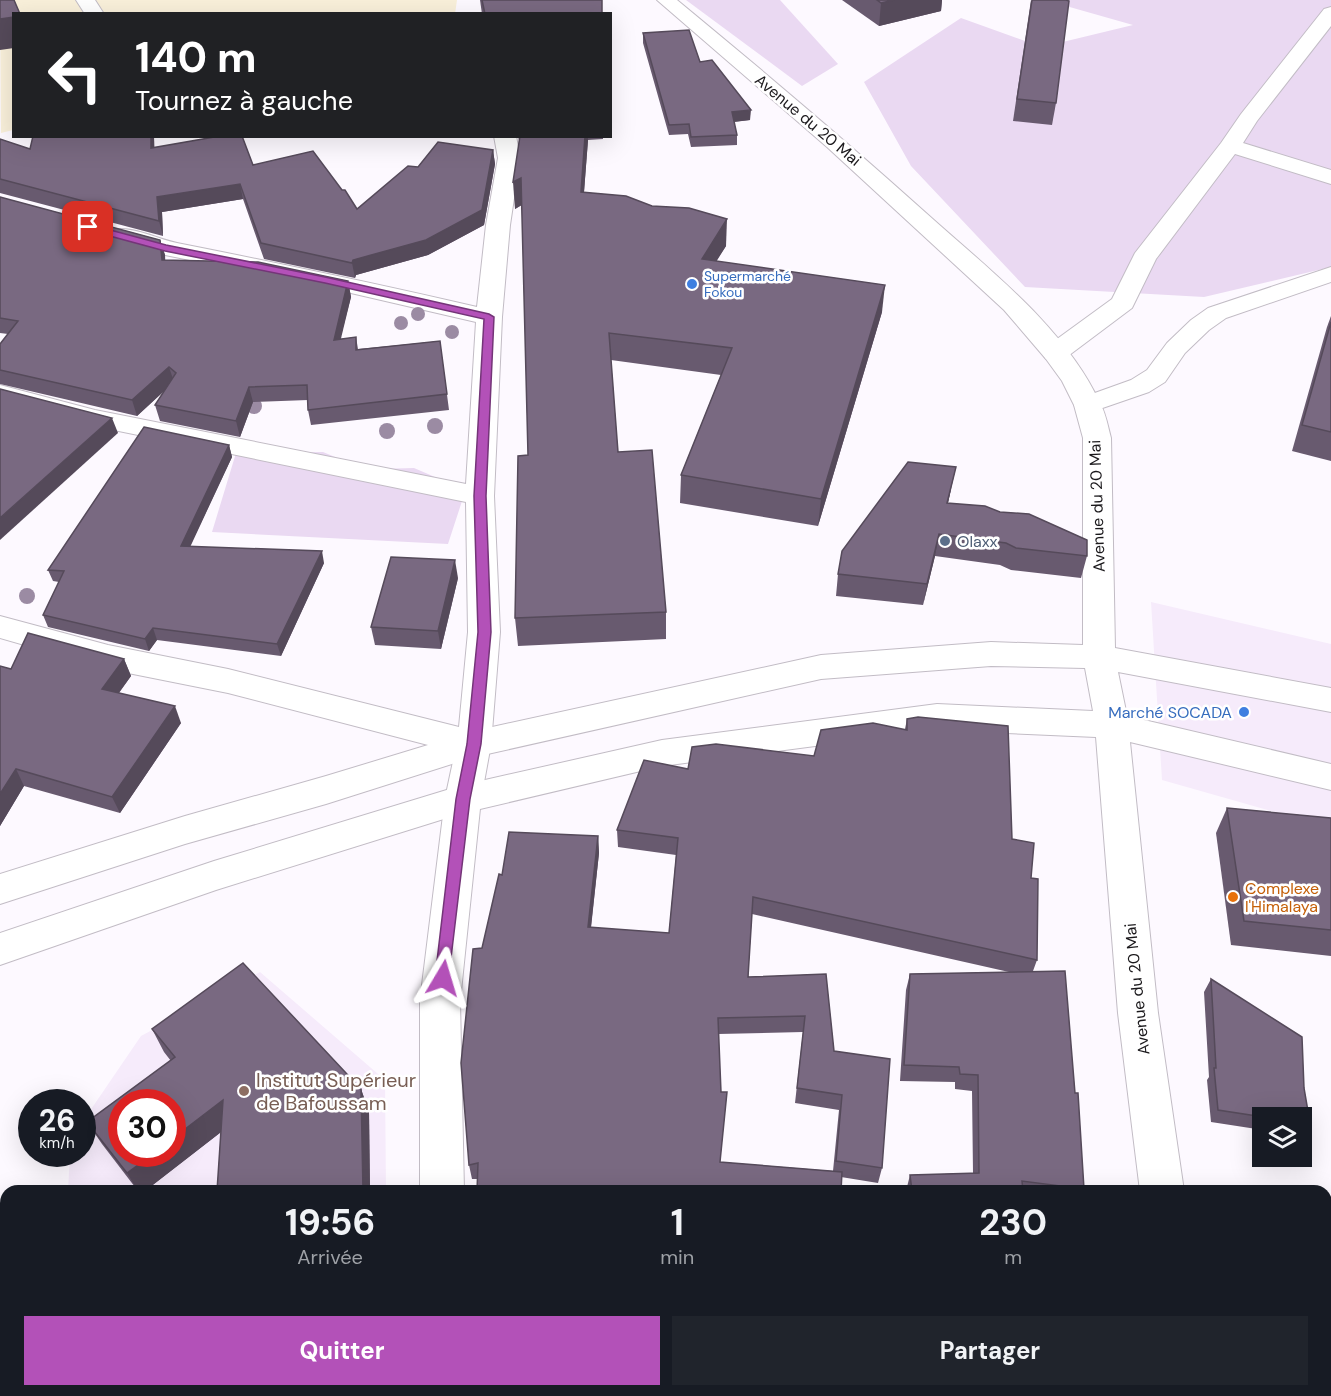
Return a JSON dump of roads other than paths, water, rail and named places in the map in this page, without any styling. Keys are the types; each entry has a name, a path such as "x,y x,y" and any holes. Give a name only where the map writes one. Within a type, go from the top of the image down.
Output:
{"street":[{"path":"85,0 94,12"},
{"name":"Avenue du 20 Mai","path":"666,0 835,142 1013,304 1055,353 1075,381 1088,405 1097,438 1100,481 1099,657 1112,725 1138,1013 1161,1185"},
{"path":"1055,353 1124,303 1144,258 1230,146 1248,118 1331,13"},
{"path":"442,1185 440,1001 463,799 474,744 484,632 480,496 489,317 498,225 508,159 505,138"},
{"path":"1230,146 1331,177"},
{"path":"102,231 165,248 325,280 489,317"},
{"path":"1088,405 1140,386 1155,376 1176,348 1200,325 1217,313 1331,274"},
{"path":"0,393 94,418 480,496"},
{"path":"0,627 108,657 228,681 474,744"},
{"path":"0,889 185,830 326,790 474,744 821,667 991,654 1099,657 1331,699"},
{"path":"0,949 214,876 463,799 662,753 937,717 1112,725 1331,777"}],"place":[{"name":"Supermarché Fokou","path":"692,284"},
{"name":"Olaxx","path":"945,541"},
{"name":"Marché SOCADA","path":"1244,712"},
{"name":"Complexe l'Himalaya","path":"1233,897"},
{"name":"Institut Supérieur de Bafoussam","path":"244,1091"}]}
